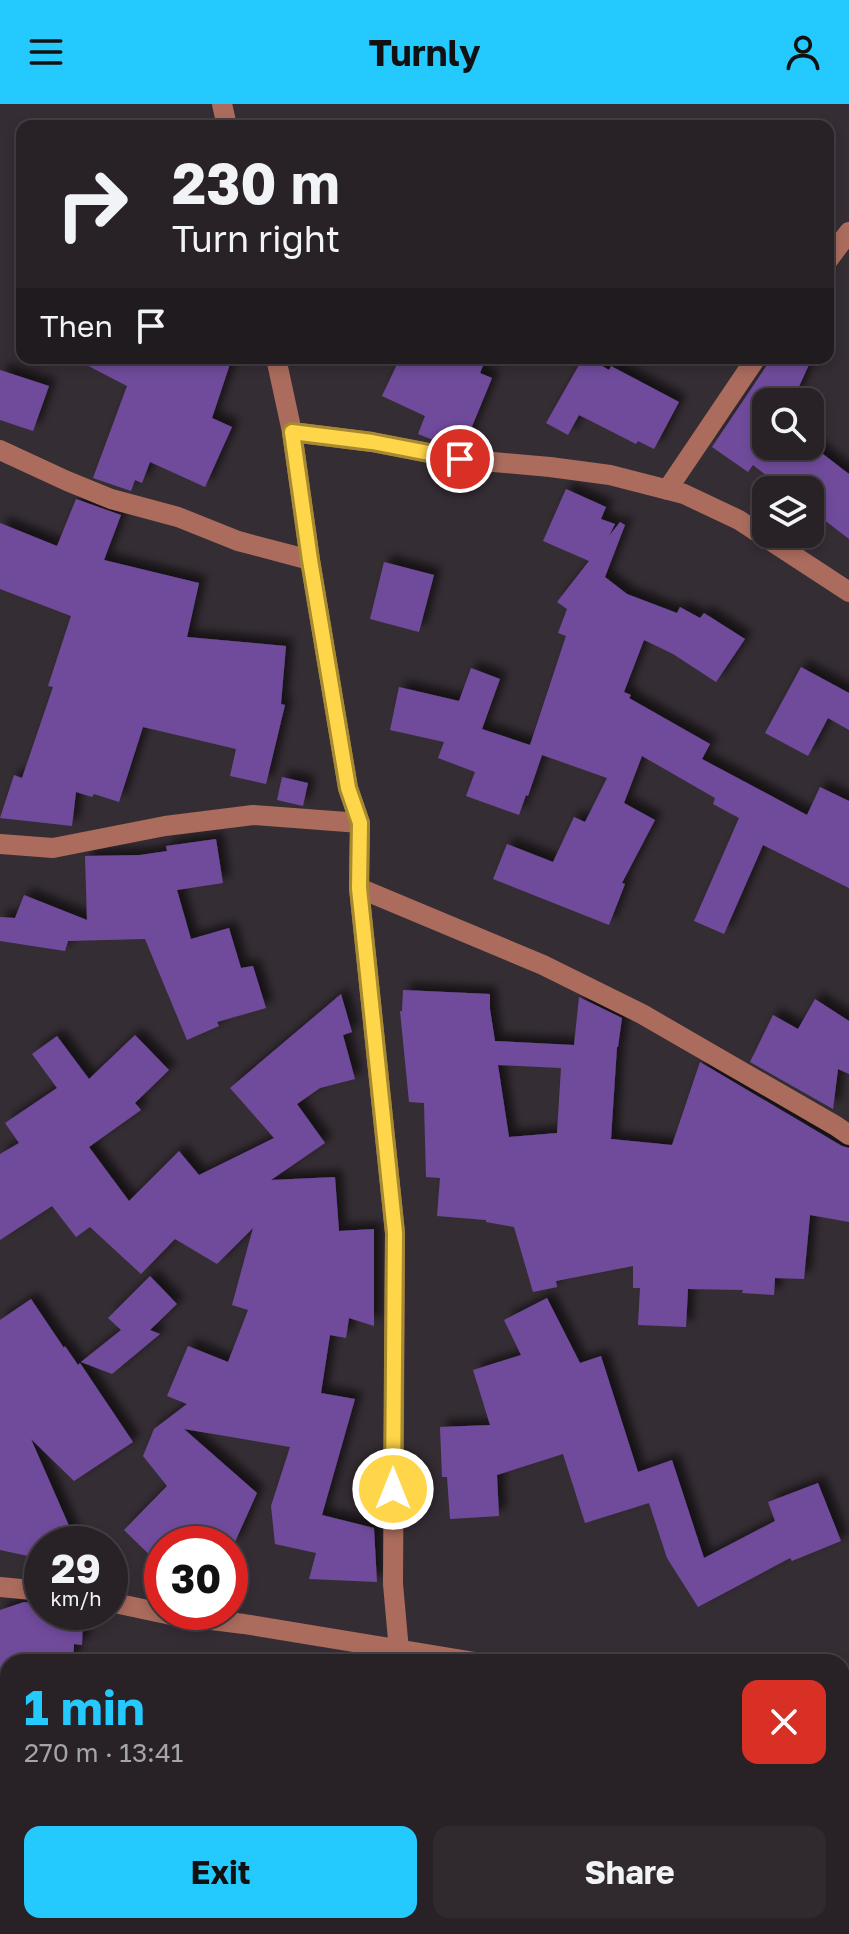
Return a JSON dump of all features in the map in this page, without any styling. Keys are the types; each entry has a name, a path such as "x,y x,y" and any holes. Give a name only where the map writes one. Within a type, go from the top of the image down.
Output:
{"street":[{"path":"834,252 849,232"},
{"path":"277,364 292,432 348,788 360,823 359,888 395,1233 393,1584 399,1654"},
{"path":"667,490 752,364"},
{"path":"292,432 372,442 460,459 610,475 684,494 739,520 849,592"},
{"path":"0,450 111,499 178,517 238,541 310,560"},
{"path":"0,844 53,848 165,826 253,815 360,823"},
{"path":"359,888 543,965 642,1014 849,1135"},
{"path":"0,1587 24,1589"},
{"path":"128,1606 171,1615 244,1624 394,1654"}],"building":[{"path":"85,364 230,364 212,418 232,427 205,487 150,462 142,483 135,480 131,491 93,478 127,386"},
{"path":"397,364 484,364 480,373 492,378 464,446 438,442 418,434 425,416 382,396"},
{"path":"580,364 599,364 609,370 611,366 679,402 654,449 638,441 636,444 579,415 568,435 546,423"},
{"path":"767,364 809,364 798,388 752,388 752,460 824,460 824,455 849,474 849,539 824,520 824,476 767,476 753,465 748,472 712,447"},
{"path":"0,370 49,386 33,431 0,420"},
{"path":"566,489 606,507 601,519 615,524 609,536 620,522 625,525 605,577 627,594 677,613 680,607 700,618 704,613 745,639 716,682 673,654 644,640 624,692 631,695 629,698 710,744 702,759 807,815 820,787 849,801 849,888 763,845 724,934 694,921 739,818 713,804 715,798 642,756 624,803 655,820 622,883 625,884 609,925 493,879 507,844 553,862 574,817 585,822 607,778 542,755 519,815 466,796 475,772 438,758 444,742 390,730 399,687 459,701 471,668 500,679 482,729 530,745 566,636 558,633 567,609 557,602 589,561 543,541"},
{"path":"76,499 121,515 104,560 199,583 187,637 286,646 281,704 285,705 266,784 230,776 236,749 143,727 119,802 76,792 72,826 0,818 14,775 22,778 53,687 48,686 71,616 0,589 0,523 57,546"},
{"path":"384,562 434,575 419,632 370,619"},
{"path":"801,667 849,693 849,730 828,718 808,756 765,733"},
{"path":"282,777 308,783 303,806 277,800"},
{"path":"216,839 223,883 177,890 191,939 229,928 241,968 253,966 266,1008 217,1022 219,1026 187,1040 145,939 68,941 65,951 0,941 0,917 15,918 24,895 87,920 85,856 140,855 167,851 166,846"},
{"path":"403,990 490,994 495,1041 574,1045 579,997 622,1018 611,1139 672,1145 700,1062 849,1148 849,1222 810,1215 804,1279 775,1278 774,1295 742,1293 743,1290 688,1289 686,1327 638,1325 640,1288 633,1288 633,1266 556,1281 557,1287 533,1292 514,1227 486,1220 437,1216 440,1178 426,1177 424,1103 409,1102","holes":["498,1065 561,1068 557,1133 509,1137"]},
{"path":"341,994 352,1032 343,1035 355,1079 320,1088 297,1104 325,1143 271,1180 335,1177 339,1231 374,1229 374,1326 349,1318 346,1338 330,1335 321,1393 355,1399 322,1515 374,1528 377,1582 309,1579 316,1553 275,1544 271,1506 290,1447 184,1429 257,1493 242,1526 144,1526 144,1549 128,1534 128,1526 167,1486 143,1456 154,1429 187,1404 167,1396 188,1346 228,1362 248,1310 232,1305 253,1228 217,1264 175,1239 141,1274 90,1227 76,1237 52,1206 0,1240 0,1154 19,1143 5,1123 57,1088 32,1054 57,1036 89,1079 135,1035 169,1070 135,1103 141,1110 89,1147 129,1201 179,1151 199,1175 274,1138 230,1088"},
{"path":"815,999 849,1021 849,1074 838,1069 833,1109 750,1062 773,1015 798,1029"},
{"path":"150,1276 177,1304 150,1330 160,1334 112,1374 81,1362 121,1330 108,1318"},
{"path":"547,1298 580,1363 601,1356 638,1472 672,1460 704,1558 775,1521 768,1502 818,1483 841,1541 792,1561 790,1558 698,1607 667,1558 649,1503 585,1523 563,1454 497,1475 499,1516 450,1519 447,1477 442,1477 440,1427 490,1425 473,1370 521,1355 504,1320"},
{"path":"31,1299 64,1348 78,1365 80,1363 133,1442 74,1481 31,1439 69,1526 24,1526 24,1555 0,1550 0,1320"},
{"path":"24,1602 24,1630 83,1630 82,1645 74,1644 73,1654 0,1654 0,1610"}],"route":[{"path":"393,1489 395,1233 359,888 360,823 348,788 292,432 372,442 460,459"}]}
